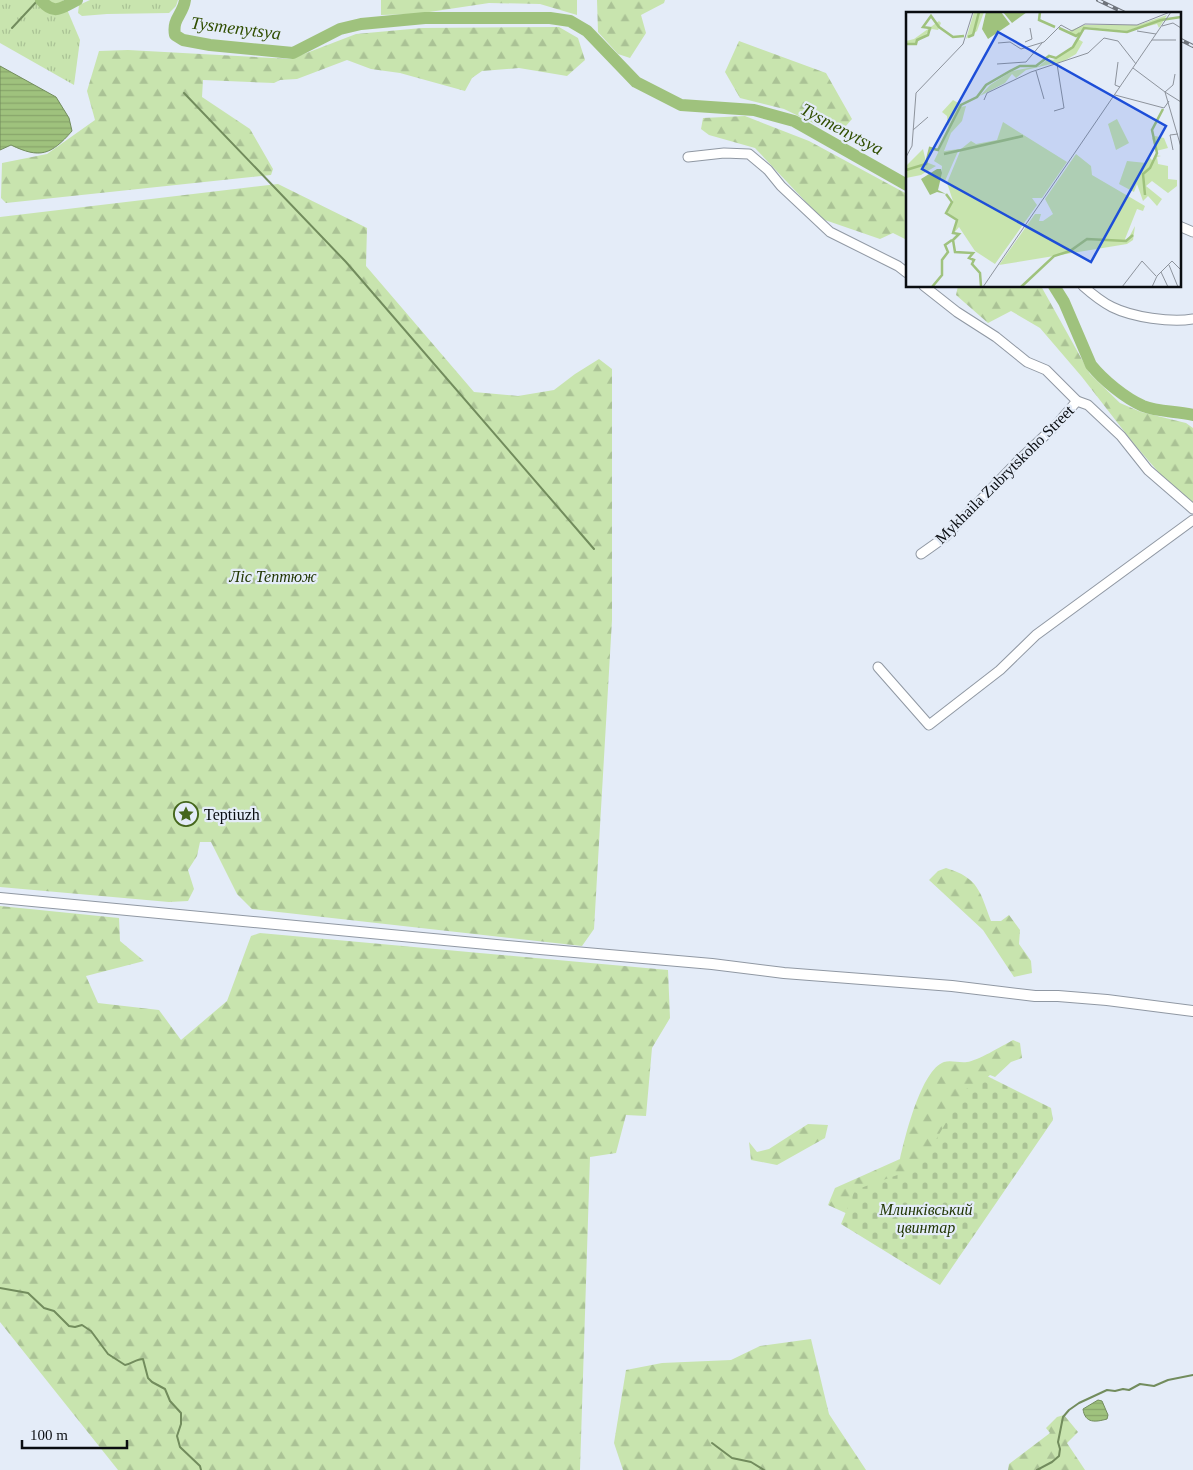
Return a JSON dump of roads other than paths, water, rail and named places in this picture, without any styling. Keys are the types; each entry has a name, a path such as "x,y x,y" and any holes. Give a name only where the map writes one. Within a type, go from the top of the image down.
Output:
{"street":[{"path":"688,158 724,153 749,154 768,170 781,186 830,232 898,266 906,272"},
{"path":"1180,226 1193,232"},
{"name":"Mykhaila Zubrytskoho Street","path":"921,554 945,537 1018,461 1057,424 1077,401 1046,370 1027,362 996,337 957,312 927,288"},
{"path":"1086,288 1113,308 1153,318 1180,321 1193,319"},
{"path":"1077,401 1088,405 1121,436 1148,470 1193,510"},
{"path":"878,667 929,725 1000,670 1036,635 1193,520"},
{"path":"0,898 285,926 712,964 805,975 952,986 1035,996 1107,1000 1193,1011"}],"waterway":[{"path":"12,28 38,0"},
{"name":"Tysmenytsya","path":"41,0 54,9 62,8 77,0"},
{"name":"Tysmenytsya","path":"185,0 174,29 175,35 183,40 210,45 293,53 340,29 361,24 425,18 550,18 570,21 587,31 636,82 681,105 754,110 794,121 906,184"},
{"path":"184,93 346,262 594,549"},
{"name":"Tysmenytsya","path":"1055,288 1064,302 1091,365 1102,377 1136,403 1143,406 1193,415"},
{"path":"0,1288 28,1293 44,1308 54,1311 69,1326 82,1325 91,1331 108,1354 125,1365 143,1359 148,1378 165,1389 170,1401 181,1413 181,1424 177,1436 180,1447 200,1466 201,1470"},
{"path":"1037,1470 1059,1456 1058,1442 1063,1417 1079,1403 1107,1390 1129,1390 1140,1384 1154,1386 1168,1380 1193,1375"},
{"path":"712,1443 732,1458 751,1462 764,1470"}],"railway":[{"path":"1098,0 1123,12"},
{"path":"1180,40 1193,46"}],"place":[{"name":"Teptiuzh","path":"186,814"}],"park label":[{"name":"Ліс Тептюж","path":"273,576"},
{"name":"Млинківський цвинтар","path":"926,1218"}]}
